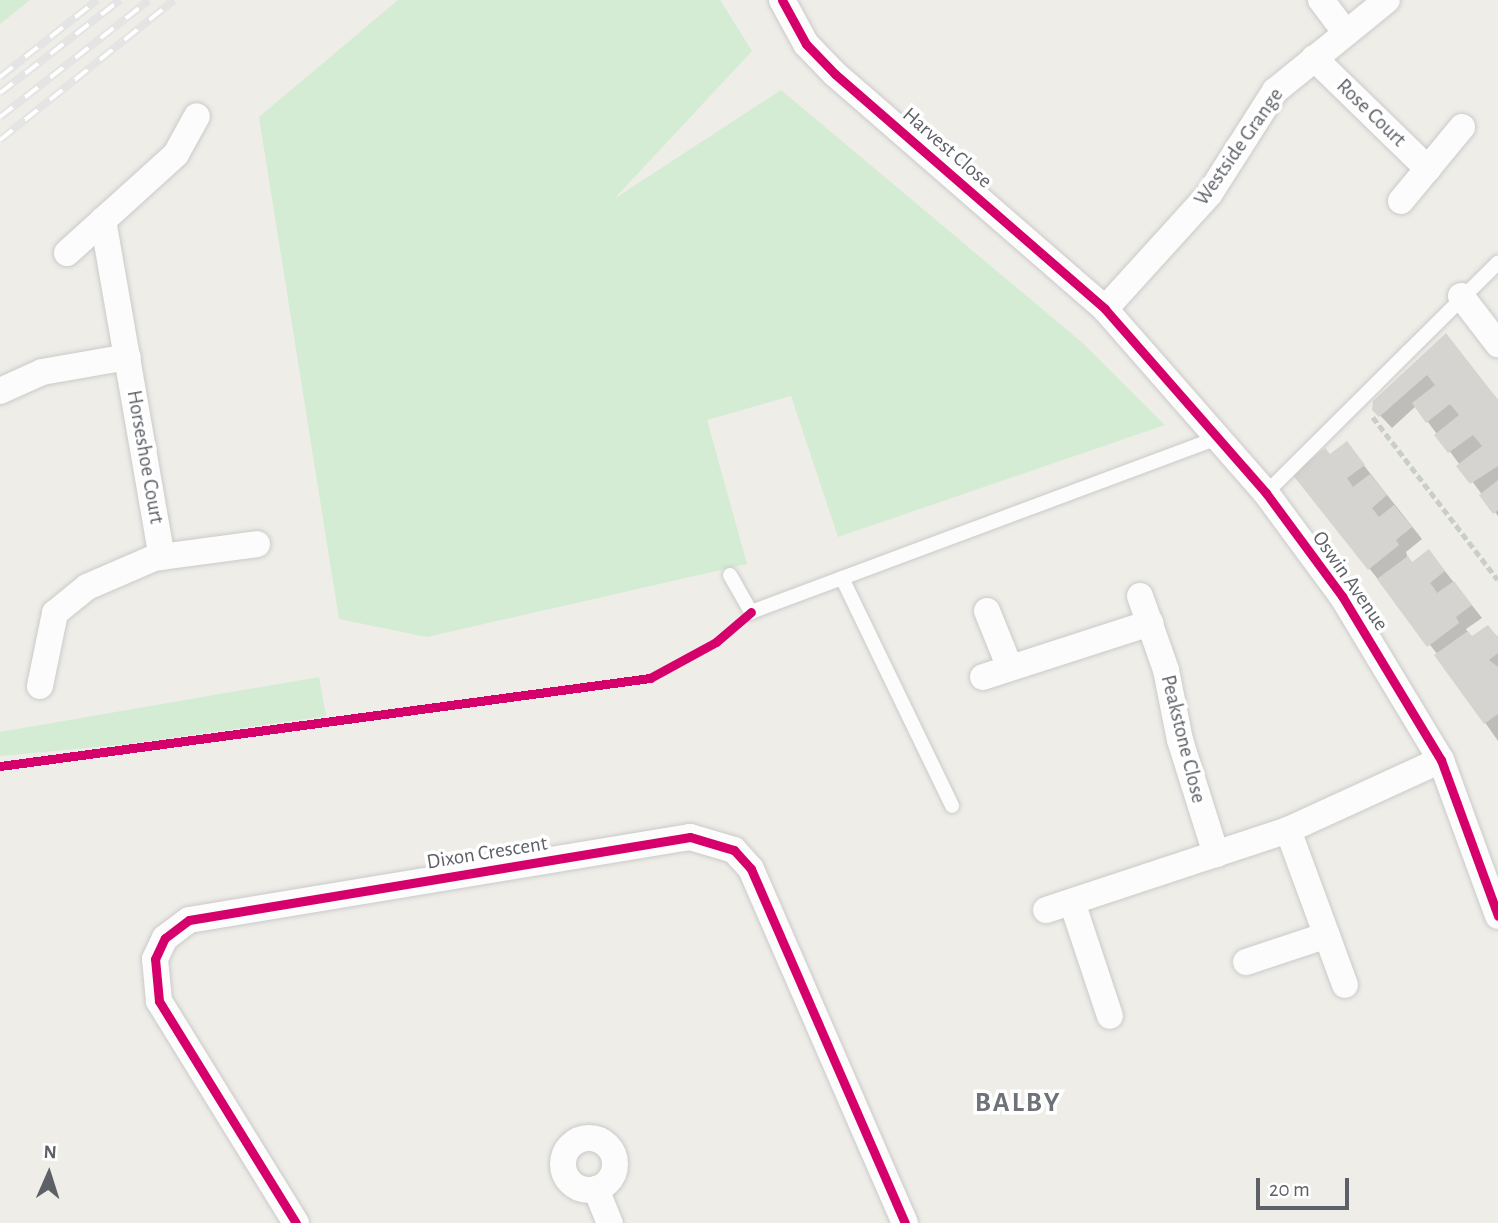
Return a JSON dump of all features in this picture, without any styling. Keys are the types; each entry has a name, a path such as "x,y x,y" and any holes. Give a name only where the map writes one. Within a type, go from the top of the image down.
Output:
{"street":[{"name":"Harvest Close","path":"782,0 806,44 835,74 1105,309"},
{"path":"1321,0 1346,33"},
{"name":"Westside Grange","path":"1105,309 1209,193 1275,91 1387,0"},
{"name":"Rose Court","path":"1314,58 1428,169"},
{"path":"66,253 176,155 197,116"},
{"path":"1401,201 1462,127"},
{"name":"Horseshoe Court","path":"103,220 162,557"},
{"path":"1461,296 1498,344"},
{"name":"Oswin Avenue","path":"1105,309 1220,437 1266,493 1342,596 1441,760 1498,916"},
{"path":"0,391 42,372 128,356"},
{"path":"40,686 55,613 87,587 133,565 162,557 257,544"},
{"name":"Peakstone Close","path":"1140,596 1216,854"},
{"path":"987,611 1010,668"},
{"path":"983,677 1150,623"},
{"path":"1046,910 1288,830 1441,760"},
{"path":"1288,830 1345,985"},
{"name":"Dixon Crescent","path":"296,1223 159,1001 155,959 165,938 189,920 690,837 734,850 751,869 905,1223"},
{"path":"1073,902 1110,1016"},
{"path":"1245,962 1327,935"},
{"path":"596,1189 610,1223"}],"lane":[{"path":"1266,493 1461,296 1498,263"},
{"path":"730,575 751,612 1220,437"},
{"path":"842,578 952,806"}],"path":[{"path":"1360,399 1498,580"}],"green space":[{"path":"0,0 30,0 0,24"},
{"path":"398,0 720,0 752,51 614,199 781,90 1085,345 1165,425 838,537 791,396 707,420 747,564 427,637 339,619 259,117"},
{"path":"319,677 326,716 129,744 0,756 0,732"}],"building":[{"path":"1446,333 1498,400 1498,466 1470,484 1456,466 1482,446 1473,435 1448,453 1434,435 1459,415 1450,404 1426,423 1412,403 1435,385 1427,375 1379,417 1372,410 1373,401"},
{"path":"1347,441 1365,465 1347,478 1353,487 1370,474 1387,495 1372,508 1379,517 1394,505 1412,527 1396,540 1399,545 1368,570 1292,474 1325,448 1330,454"},
{"path":"1498,480 1498,510 1493,514 1479,495"},
{"path":"1429,549 1445,571 1430,583 1437,593 1454,581 1472,605 1456,617 1459,623 1427,647 1377,579 1408,556 1412,562"},
{"path":"1488,625 1498,638 1498,653 1489,660 1498,667 1498,714 1484,724 1434,655 1468,631 1472,636"}],"railway":[{"path":"0,77 97,0"},
{"path":"0,93 120,0"},
{"path":"0,117 149,0"},
{"path":"0,140 174,0"}],"cycle path":[{"path":"782,0 806,44 835,74 1105,309 1266,493 1342,596 1441,760 1498,916"},
{"path":"0,766 650,678 716,642 751,612"},
{"path":"296,1223 159,1001 155,959 165,938 189,920 690,837 734,850 751,869 905,1223"}],"district":[{"name":"BALBY","path":"1018,1103"}]}
